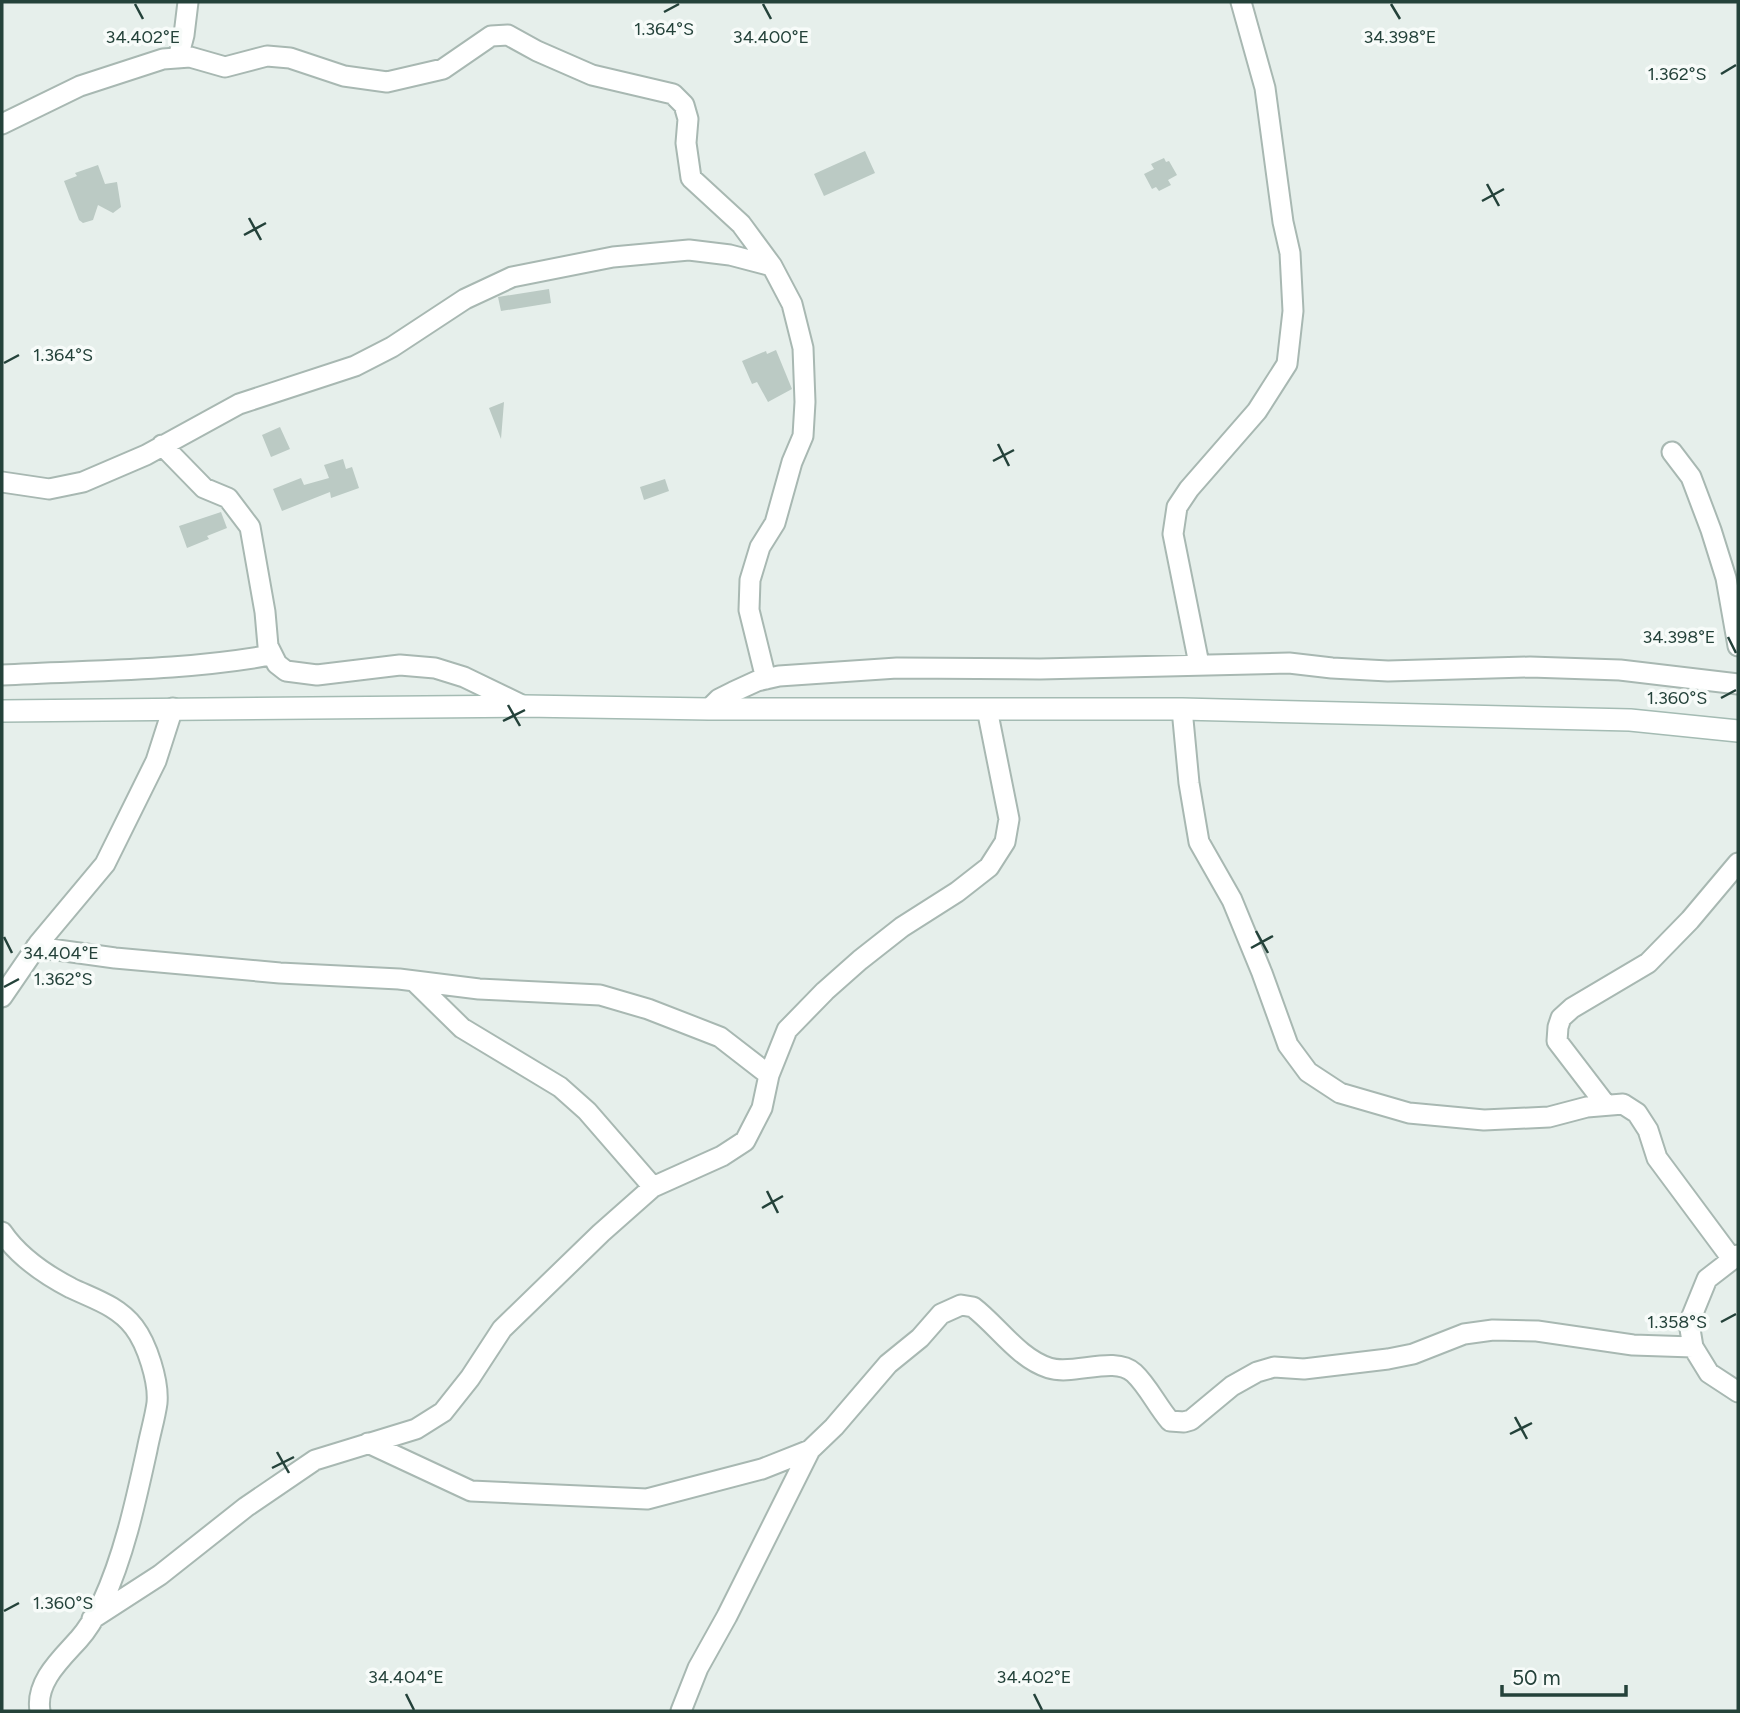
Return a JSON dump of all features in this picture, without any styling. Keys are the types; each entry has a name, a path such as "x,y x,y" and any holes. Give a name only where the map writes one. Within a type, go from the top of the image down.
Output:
{"main road":[{"path":"2,711 524,706 709,709 1182,709 1630,720 1738,731"}],"street":[{"path":"178,58 188,2"},
{"path":"1199,664 1173,534 1177,507 1189,489 1257,411 1287,364 1293,312 1290,253 1283,222 1265,88 1241,2"},
{"path":"2,124 80,86 163,59 190,57 225,67 267,56 290,58 344,76 387,82 443,69 491,36 508,35 592,75 673,94 684,105 688,119 686,143 691,178 741,224 772,266 792,304 803,348 803,436 792,463 775,523 760,547 750,580 749,610 766,679"},
{"path":"2,482 49,489 83,482 146,455 239,404 355,366 392,347 465,299 512,277 613,257 689,250 730,255 772,266"},
{"path":"162,445 204,488 228,498 250,527 271,655 286,671 317,675 400,665 435,668 464,677 524,706"},
{"path":"1672,452 1691,477 1711,530 1726,578 1738,646"},
{"path":"2,675 155,669 221,664 271,655"},
{"path":"709,709 719,699 766,679 808,673 897,668 1040,669 1289,663 1388,671 1530,667 1620,670 1738,684"},
{"path":"2,997 36,947 106,864 156,761 173,708"},
{"path":"92,1619 160,1575 246,1507 315,1460 416,1429 443,1412 470,1378 502,1329 601,1233 653,1187 722,1156 745,1141 762,1108 769,1075 787,1030 825,991 902,927 957,892 989,867 1005,842 1009,819 987,709"},
{"path":"1182,709 1189,783 1199,842 1232,900 1288,1045 1308,1072 1340,1093 1409,1114 1484,1119 1549,1117 1587,1107 1623,1104 1637,1113 1647,1130 1657,1158 1735,1257 1707,1279 1689,1323 1693,1346 1709,1373 1738,1392"},
{"path":"1606,1105 1558,1041 1558,1027 1562,1017 1572,1008 1648,962 1690,920 1738,863"},
{"path":"36,947 103,957 280,973 414,981 479,989 600,995 648,1009 720,1037 769,1075"},
{"path":"414,981 462,1028 560,1087 587,1111 653,1187"},
{"path":"2,1232 15,1251 71,1288 105,1302 134,1327 151,1361 157,1401 144,1467 123,1544 102,1604 80,1638 68,1649 44,1681 38,1703 40,1711"},
{"path":"681,1711 698,1668 810,1450 888,1364 920,1338 941,1314 961,1306 973,1307 1034,1361 1051,1369 1078,1371 1098,1366 1121,1366 1132,1371 1170,1421 1184,1422 1191,1420 1232,1386 1257,1372 1273,1367 1304,1369 1388,1359 1413,1354 1464,1334 1493,1330 1537,1331 1633,1345 1693,1346"},
{"path":"368,1443 471,1491 647,1499 762,1469 810,1450"}],"building":[{"path":"865,151 875,173 824,196 814,174"},
{"path":"1164,158 1166,162 1169,161 1177,175 1168,180 1171,185 1159,191 1156,187 1152,189 1144,174 1154,169 1151,164"},
{"path":"98,165 105,184 117,182 121,207 113,213 98,205 93,220 83,223 79,220 64,181 77,176 75,173"},
{"path":"549,289 551,303 501,311 498,297"},
{"path":"776,350 792,389 768,402 757,382 752,384 742,361 766,351 767,354"},
{"path":"504,402 501,439 489,408"},
{"path":"280,427 290,449 271,457 262,435"},
{"path":"343,459 346,469 352,467 359,488 331,498 330,492 282,511 273,489 301,478 304,485 329,478 324,465"},
{"path":"665,479 669,491 644,500 640,487"},
{"path":"221,512 227,528 187,548 179,526"}]}
